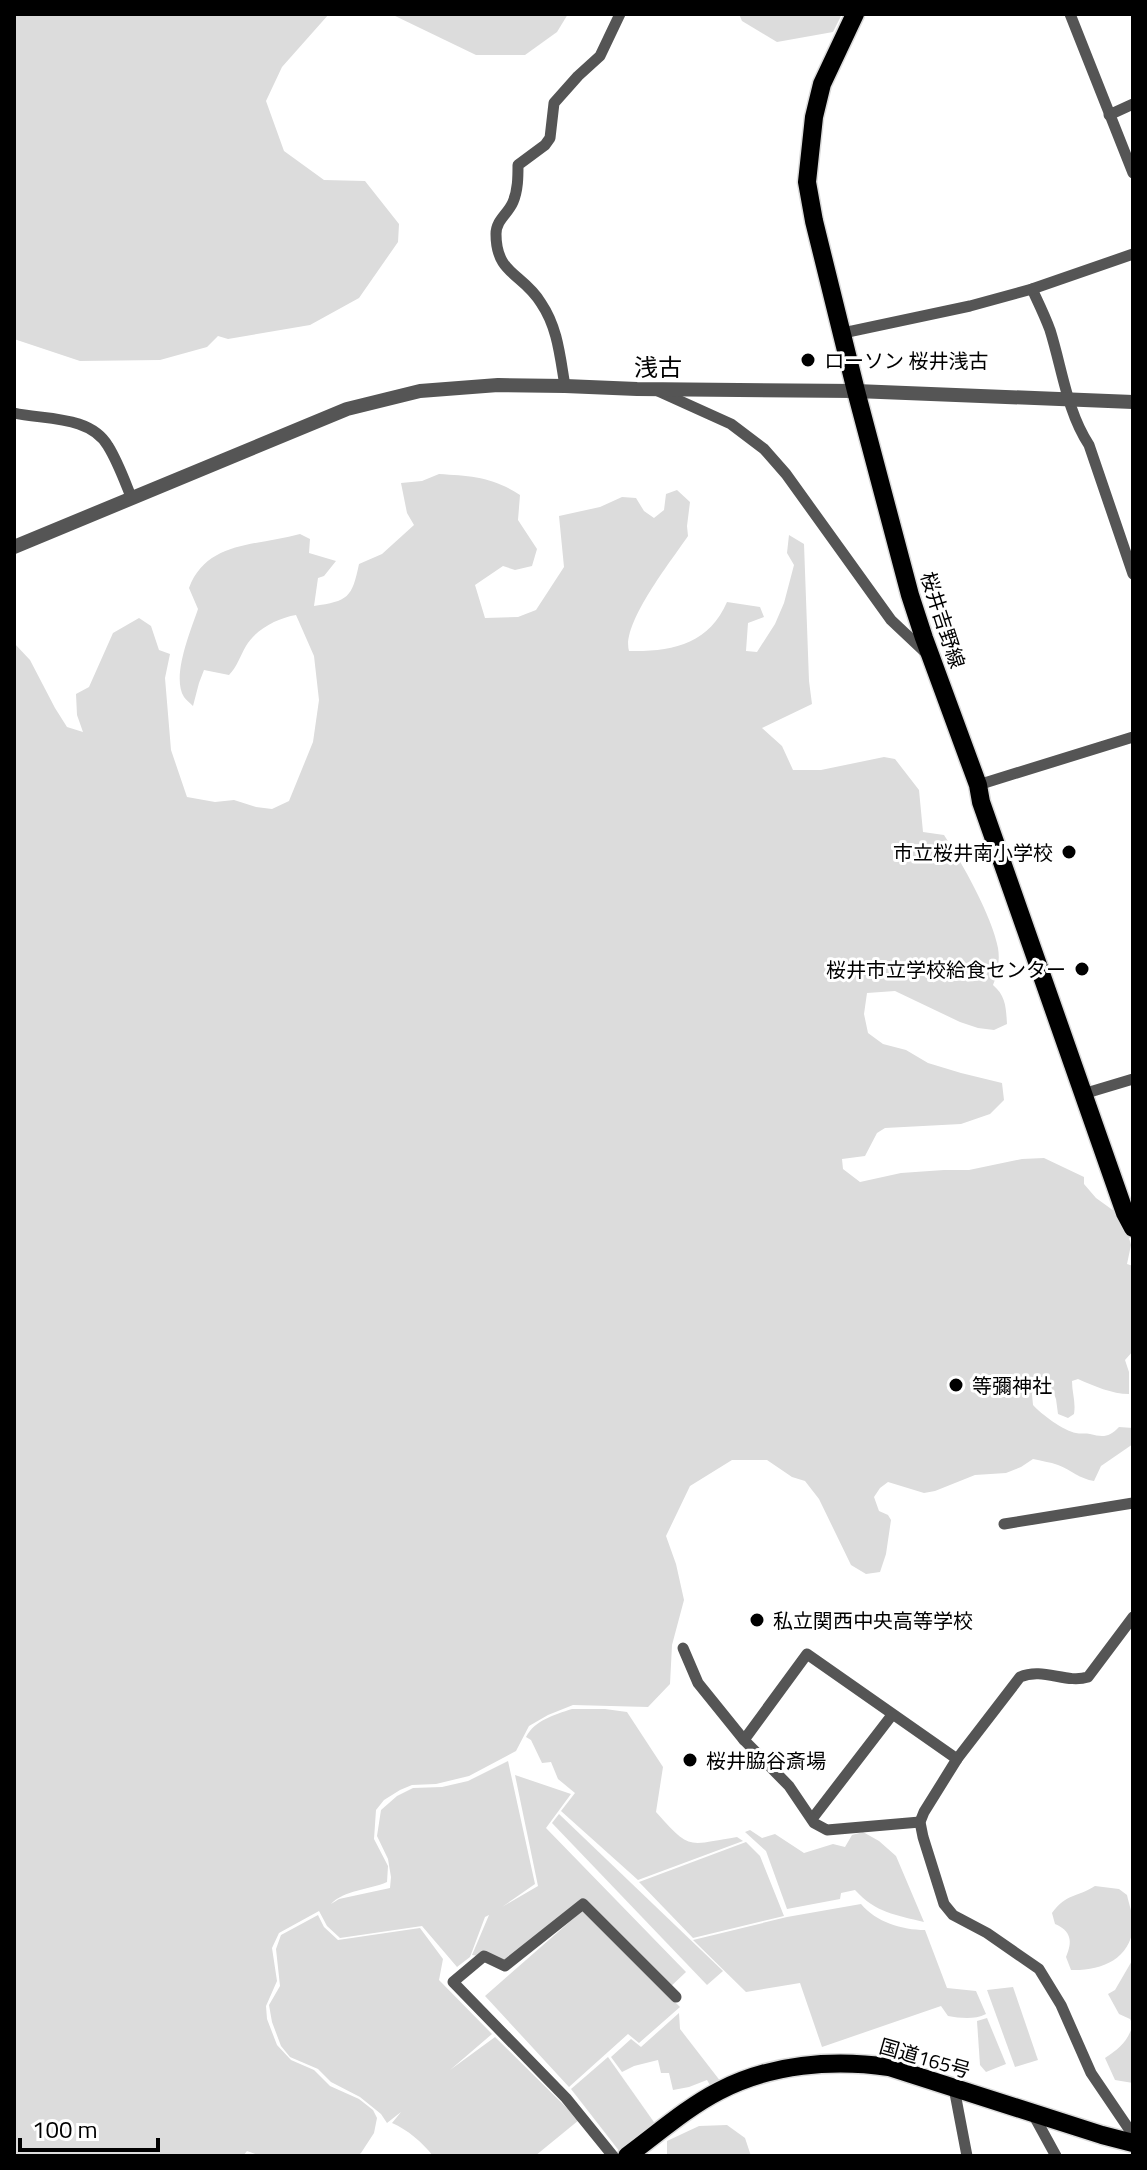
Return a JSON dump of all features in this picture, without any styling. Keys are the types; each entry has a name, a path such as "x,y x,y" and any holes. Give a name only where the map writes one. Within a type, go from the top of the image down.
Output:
{"main road":[{"name":"桜井吉野線","path":"855,14 822,84 814,117 807,182 814,221 910,595 1083,1094 1130,1219"},
{"name":"国道165号","path":"627,2156 699,2102 734,2084 765,2073 812,2065 861,2063 889,2067 1133,2143"}],"street":[{"path":"565,386 553,325 542,303 503,266 499,256 497,224 513,203 518,165 550,138 554,103 600,56 620,14"},
{"path":"1070,14 1133,173"},
{"path":"1109,115 1133,104"},
{"path":"843,333 970,306 1032,289 1133,254"},
{"path":"1032,289 1049,327 1070,400 1089,445 1133,574"},
{"path":"14,547 347,409 420,391 498,385 565,386 856,391 1133,402"},
{"path":"652,388 731,424 764,449 786,474 891,620 932,659"},
{"path":"14,413 68,421 98,434 108,445 132,499"},
{"path":"978,785 1133,737"},
{"path":"1083,1094 1133,1079"},
{"path":"1004,1524 1133,1503"},
{"path":"1133,1617 1088,1677 1081,1679 1042,1673 1020,1677 957,1759 920,1822 944,1904 953,1915 987,1933 1039,1969 1061,2005 1091,2073 1133,2135"},
{"path":"683,1648 698,1683 744,1740 789,1786 814,1823 827,1830 920,1822"},
{"path":"744,1740 807,1654 957,1759"},
{"path":"812,1819 892,1715"},
{"path":"613,2156 566,2098 453,1982 484,1956 505,1966 583,1904 676,1997"},
{"path":"954,2088 967,2156"},
{"path":"1033,2113 1056,2156"}],"shaded area":[{"path":"14,14 329,14 282,67 266,101 284,151 324,180 365,181 399,224 398,242 359,298 310,325 228,339 218,336 207,347 160,360 80,361 14,339"},
{"path":"391,14 568,14 557,32 525,55 476,55"},
{"path":"739,14 842,14 833,32 777,42 742,21"},
{"path":"439,474 491,481 520,495 518,520 537,549 532,566 515,570 503,566 475,585 485,618 518,617 536,610 564,567 559,516 600,507 622,497 636,498 644,511 654,518 664,510 666,494 677,490 690,502 688,536 640,609 629,639 629,651 660,650 687,643 710,628 727,602 760,607 764,617 748,623 746,651 757,652 784,603 794,565 787,553 789,535 804,544 812,704 762,728 782,746 793,770 821,770 884,757 895,759 919,790 923,832 944,835 983,906 998,948 998,967 993,985 1003,998 1007,1018 1007,1024 994,1030 978,1028 895,991 867,993 864,1014 868,1033 883,1044 906,1050 928,1063 1002,1083 1004,1100 990,1114 961,1124 885,1128 877,1133 865,1156 842,1159 843,1169 860,1182 901,1173 969,1170 1022,1159 1044,1158 1084,1177 1084,1184 1096,1198 1121,1216 1131,1245 1127,1264 1133,1266 1133,1351 1125,1360 1129,1372 1129,1394 1110,1391 1078,1379 1072,1381 1074,1414 1068,1418 1058,1414 1048,1379 1038,1376 1032,1394 1033,1405 1053,1422 1076,1433 1105,1436 1119,1427 1133,1428 1133,1444 1101,1466 1094,1481 1058,1465 1033,1459 1006,1473 975,1475 924,1493 888,1482 874,1497 879,1511 891,1520 886,1554 880,1572 866,1574 851,1565 819,1499 805,1481 792,1477 767,1460 732,1460 690,1486 666,1536 684,1600 672,1645 670,1684 648,1707 573,1705 529,1726 516,1751 469,1776 436,1784 412,1785 384,1800 376,1810 374,1839 388,1866 387,1882 350,1893 336,1899 331,1904 339,1899 390,1888 388,1859 377,1836 381,1810 397,1796 413,1788 442,1787 468,1781 508,1761 535,1884 502,1907 538,1886 515,1775 571,1794 546,1828 686,1972 668,1989 613,1940 680,2007 639,2043 628,2034 569,2087 485,1996 582,1911 510,1961 472,1955 489,1915 485,1917 470,1957 457,1967 422,1926 340,1938 327,1926 319,1911 279,1933 272,1948 277,1981 266,2006 267,2019 277,2045 291,2060 314,2070 330,2086 359,2099 373,2110 377,2118 374,2133 361,2153 357,2156 261,2156 247,2151 243,2156 14,2156 14,643 30,660 67,727 83,732 77,715 76,694 89,687 113,633 139,618 151,626 159,650 170,654 165,678 171,750 187,797 215,802 234,800 272,809 289,801 313,742 319,700 314,656 296,615 282,619 250,640 229,675 204,670 193,706 184,697 180,678 184,653 198,609 189,588 197,572 221,553 300,534 310,539 309,553 336,561 324,576 318,578 314,606 341,599 351,591 359,564 382,554 414,525 407,513 401,483 422,481"},
{"path":"572,1709 627,1712 663,1767 656,1812 676,1833 699,1843 737,1837 743,1841 638,1880 561,1811 575,1793 558,1779 551,1762 542,1763 531,1740 526,1737 540,1722"},
{"path":"559,1814 723,1971 707,1985 552,1823"},
{"path":"750,1830 762,1838 775,1834 804,1853 833,1844 845,1847 852,1835 863,1832 896,1856 924,1922 879,1908 855,1890 841,1893 840,1899 787,1909 766,1851 745,1832"},
{"path":"746,1842 760,1856 784,1916 693,1938 639,1882"},
{"path":"1095,1886 1119,1889 1127,1895 1133,1923 1131,1938 1120,1955 1103,1966 1071,1970 1066,1957 1069,1937 1055,1924 1052,1913 1067,1899"},
{"path":"861,1904 874,1916 890,1924 925,1930 947,1988 976,1991 986,2014 972,2018 948,2016 941,2006 822,2047 800,1983 746,1992 693,1940 787,1917"},
{"path":"318,1915 324,1927 338,1940 420,1928 443,1959 439,1980 492,2034 450,2070 495,2037 579,2120 535,2156 433,2156 414,2137 392,2123 401,2112 387,2123 360,2097 331,2082 318,2069 290,2057 281,2046 269,2005 280,1986 276,1949 281,1935"},
{"path":"1133,1959 1133,2025 1130,2019 1119,2014 1108,1994 1115,1990"},
{"path":"1013,1987 1038,2060 1015,2067 987,1990"},
{"path":"679,2013 680,2029 721,2082 711,2087 707,2080 673,2090 669,2073 661,2073 658,2060 622,2072 611,2057 631,2039 641,2047"},
{"path":"987,2018 1006,2064 986,2072 980,2065 977,2021"},
{"path":"1133,2025 1133,2083 1115,2080 1105,2058 1122,2044"},
{"path":"608,2057 656,2125 620,2152 571,2089"},
{"path":"727,2125 745,2138 751,2156 667,2156 667,2141 699,2126"}],"place":[{"name":"ローソン 桜井浅古","path":"808,360"},
{"name":"市立桜井南小学校","path":"1069,852"},
{"name":"桜井市立学校給食センター","path":"1082,969"},
{"name":"等彌神社","path":"956,1385"},
{"name":"私立関西中央高等学校","path":"757,1620"},
{"name":"桜井脇谷斎場","path":"690,1760"}],"district":[{"name":"浅古","path":"658,367"}]}
